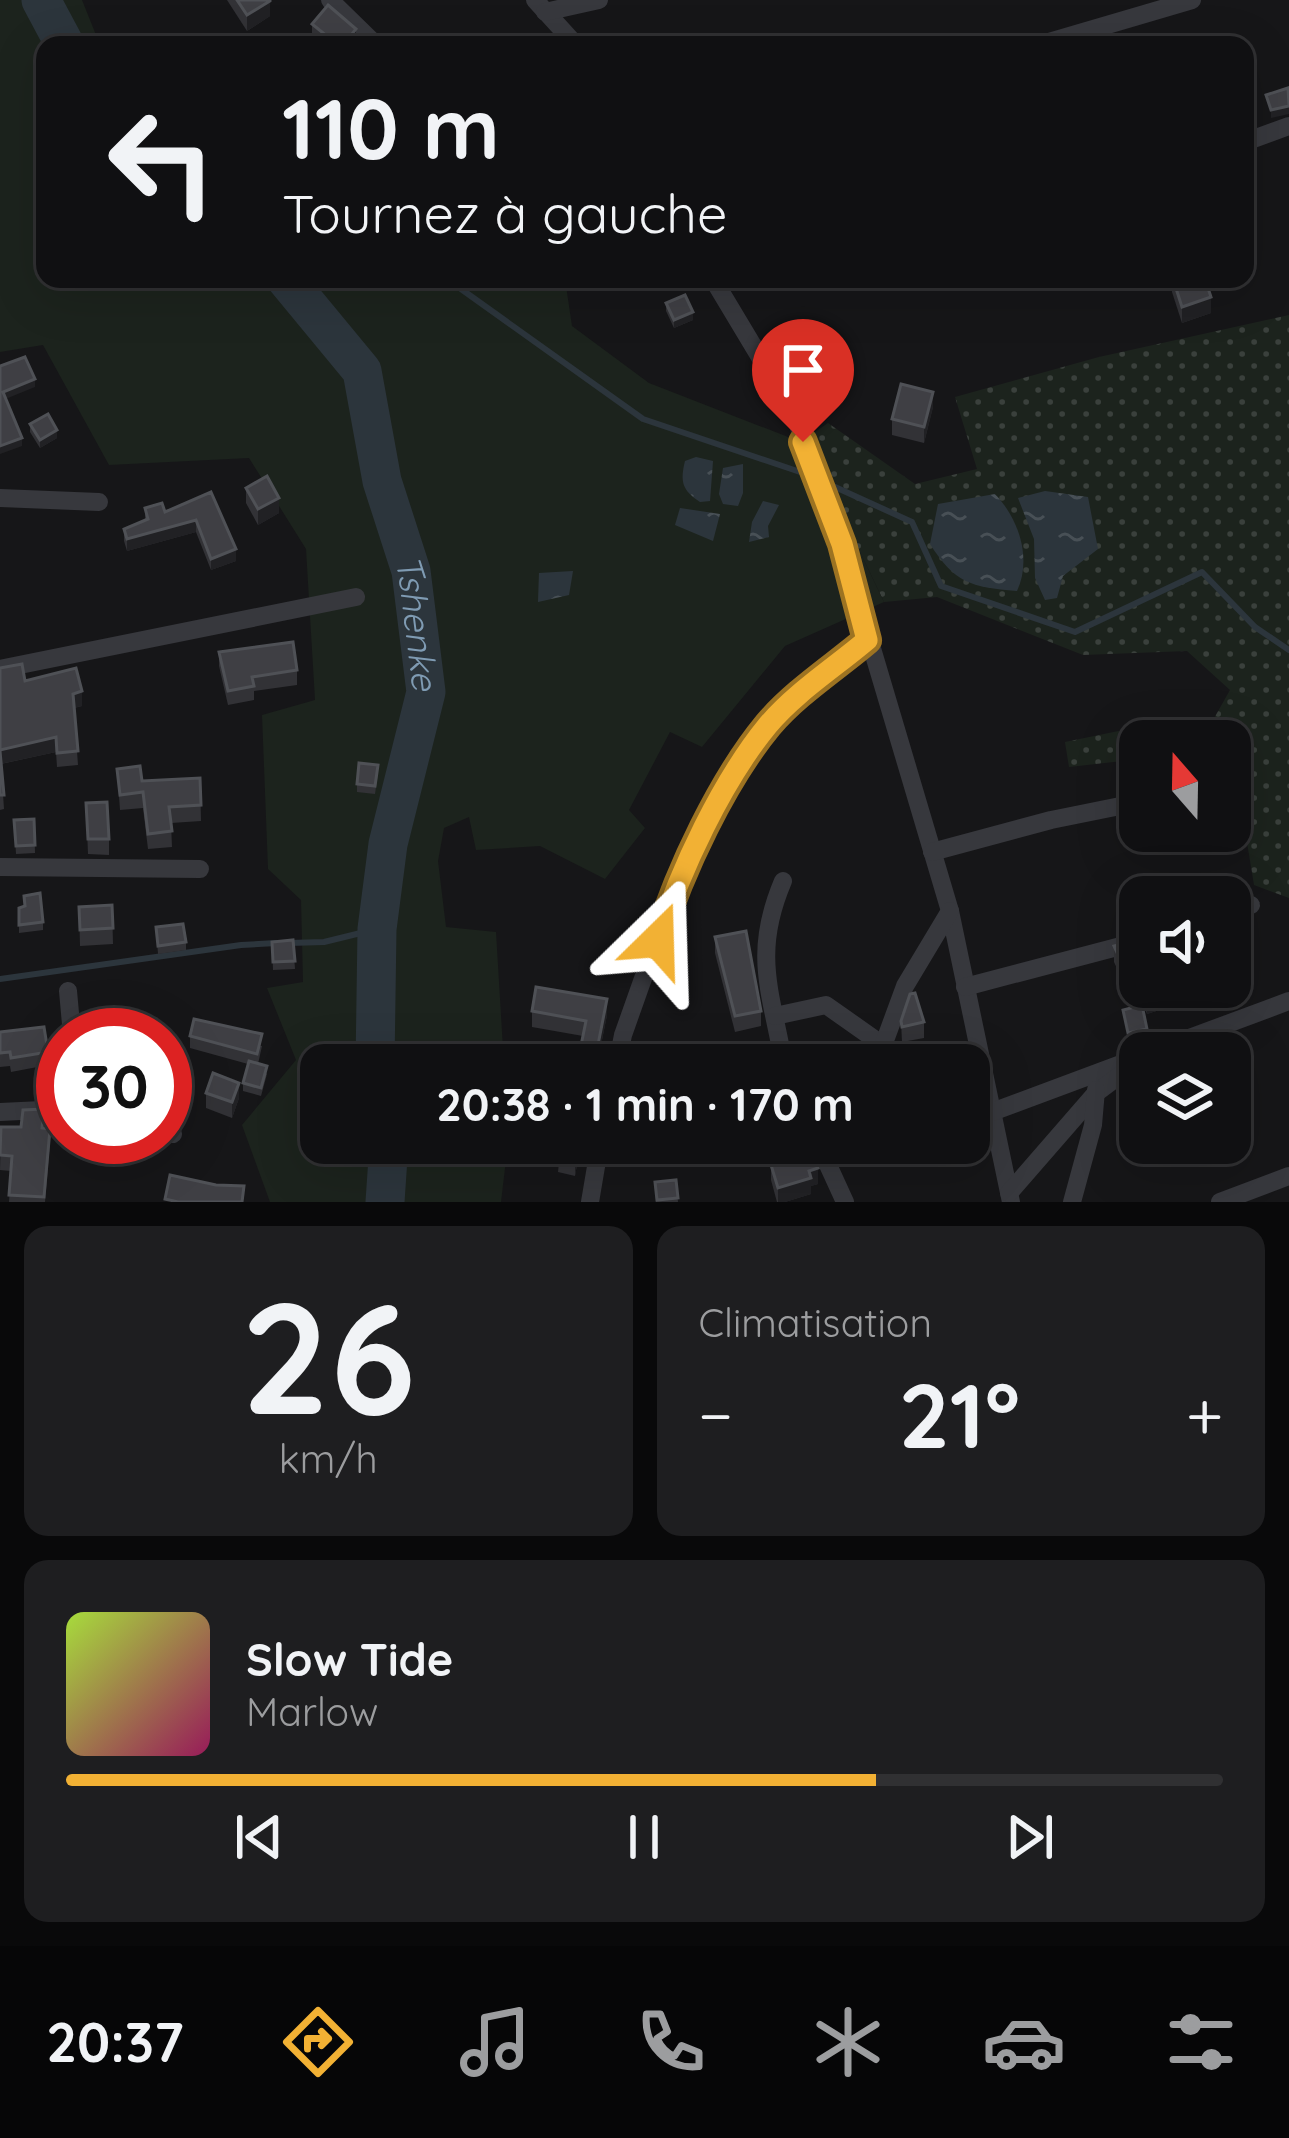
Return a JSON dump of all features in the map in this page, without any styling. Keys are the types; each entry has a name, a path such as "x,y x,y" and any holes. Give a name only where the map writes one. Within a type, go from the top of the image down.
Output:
{"street":[{"path":"330,0 367,36"},
{"path":"540,6 598,0"},
{"path":"1070,36 1192,0"},
{"path":"540,6 568,36"},
{"path":"1254,139 1289,126"},
{"path":"718,288 794,414 842,544 950,911 970,1044"},
{"path":"0,498 99,502"},
{"path":"0,669 356,597"},
{"path":"621,1044 668,908 741,763 794,699 867,640"},
{"path":"932,852 1119,806"},
{"path":"0,867 200,868"},
{"path":"780,1044 765,967 765,934 782,881"},
{"path":"775,1016 826,1005 882,1043 911,973 950,911"},
{"path":"965,987 1119,946"},
{"path":"68,991 70,1008"},
{"path":"1206,1032 1289,1001"},
{"path":"990,1107 1119,1065"},
{"path":"1072,1202 1094,1125 1101,1071"},
{"path":"990,1147 1010,1198 1096,1093 1119,1075"},
{"path":"0,1112 36,1110"},
{"path":"590,1202 596,1164"},
{"path":"829,1164 845,1202"},
{"path":"1220,1202 1289,1175"}],"shaded area":[{"path":"0,0 82,0 96,36 36,36 36,288 566,288 572,326 649,383 801,442 827,483 884,602 785,646 702,747 670,732 629,810 645,828 605,879 540,846 476,850 469,817 444,828 438,861 446,927 496,932 503,1044 300,1044 300,1164 506,1164 501,1202 270,1202 242,1125 296,1060 267,988 303,982 301,900 268,869 262,715 315,700 306,549 249,458 109,465 43,345 0,352"},
{"path":"1289,315 1289,898 1254,885 1249,852 1251,720 1213,720 1230,690 1187,651 1083,655 937,597 884,602 827,483 801,442 828,423 915,484 977,469 955,397 1099,357"},
{"path":"1119,731 1119,761 1069,767 1065,742"}],"water":[{"path":"696,457 713,461 710,501 700,502 684,485 685,461"},
{"path":"743,464 738,506 723,504 719,494 723,468"},
{"path":"1045,491 1088,497 1098,549 1063,576 1057,598 1045,600 1035,578 1034,539 1018,498"},
{"path":"995,494 1021,540 1023,566 1017,591 965,581 930,544 938,504"},
{"path":"763,501 779,505 768,526 769,537 749,542 752,522"},
{"path":"680,508 720,514 713,541 675,525"},
{"path":"573,571 569,595 538,602 539,573"}],"building":[{"path":"237,0 270,0 270,1 247,15"},
{"path":"328,5 356,29 350,36 327,36 312,24"},
{"path":"1288,88 1289,106 1271,110 1266,95"},
{"path":"1176,288 1208,288 1211,297 1182,307"},
{"path":"685,295 693,312 674,320 666,303"},
{"path":"25,357 35,379 3,392 22,438 0,446 0,366"},
{"path":"901,384 933,392 924,427 892,419"},
{"path":"48,414 57,430 40,440 30,424"},
{"path":"267,476 279,498 258,509 246,488"},
{"path":"211,492 236,549 211,559 196,520 127,539 124,529 148,519 145,508 162,503 165,512"},
{"path":"293,642 297,670 252,677 254,686 228,691 219,652"},
{"path":"22,664 25,681 76,668 82,691 73,694 78,751 57,753 56,737 0,750 0,668"},
{"path":"359,763 378,765 375,786 357,784"},
{"path":"140,766 142,781 200,778 201,805 169,807 172,831 148,834 143,792 120,795 117,769"},
{"path":"107,802 109,839 88,839 86,803"},
{"path":"34,819 35,845 16,846 14,820"},
{"path":"40,893 43,922 19,925 24,896"},
{"path":"112,905 113,928 80,930 79,907"},
{"path":"183,924 186,942 158,946 156,927"},
{"path":"746,931 761,1011 735,1016 715,937"},
{"path":"293,940 295,961 273,962 272,942"},
{"path":"536,987 607,999 598,1044 581,1044 586,1021 532,1011"},
{"path":"915,993 924,1022 902,1027 910,994"},
{"path":"1143,1008 1147,1029 1128,1032 1123,1010"},
{"path":"194,1019 262,1034 257,1054 192,1037"},
{"path":"36,1028 36,1054 11,1058 10,1052 0,1053 0,1032"},
{"path":"249,1061 267,1066 261,1088 243,1083"},
{"path":"213,1073 239,1083 232,1102 206,1093"},
{"path":"36,1109 36,1164 47,1164 44,1197 9,1195 12,1156 0,1155 1,1127 21,1127 23,1110"},
{"path":"817,1164 818,1168 809,1171 811,1178 778,1188 771,1165"},
{"path":"170,1175 244,1186 242,1202 165,1199"},
{"path":"676,1180 678,1198 657,1200 655,1182"}],"waterway":[{"name":"Tshenke","path":"41,0 60,36"},
{"name":"Tshenke","path":"293,288 362,371 382,481 411,571 426,692 388,844 377,929 375,1044"},
{"path":"460,288 643,419 812,476"},
{"path":"824,482 912,522 941,586 1075,632 1202,572 1255,627 1289,650"},
{"path":"289,943 324,942 377,929"},
{"path":"0,979 276,943"},
{"name":"Tshenke","path":"385,1202 388,1164"}],"route":[{"path":"658,940 668,908 741,763 794,699 867,640 842,544 803,442"}]}
